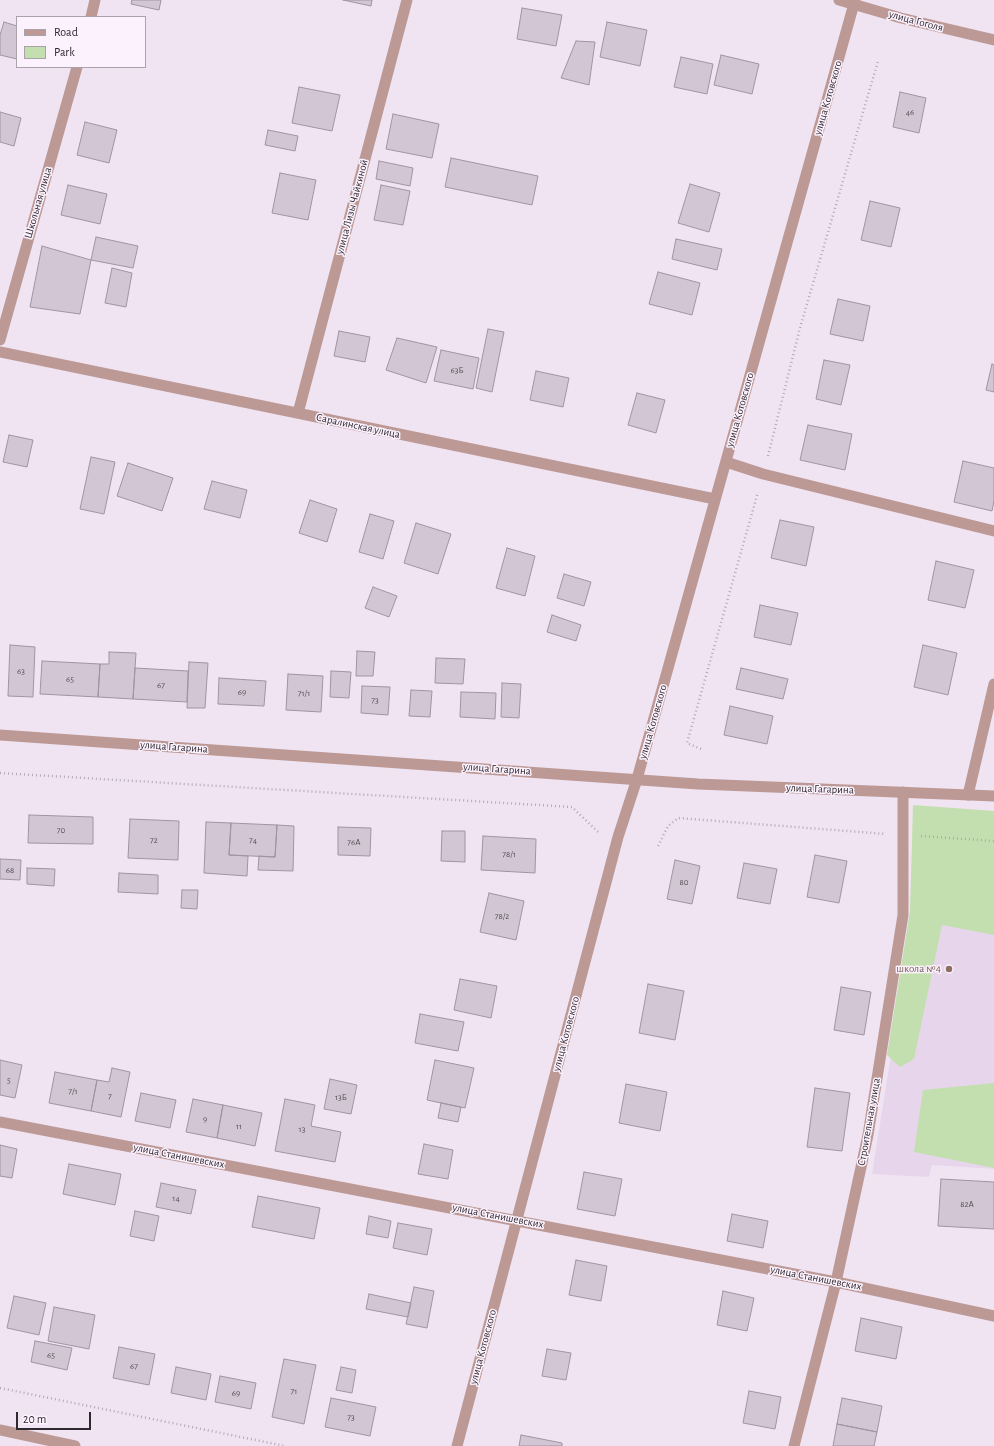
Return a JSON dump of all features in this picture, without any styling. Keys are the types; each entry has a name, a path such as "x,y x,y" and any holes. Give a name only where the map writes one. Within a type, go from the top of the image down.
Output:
{"street":[{"path":"91,16 96,0"},
{"name":"улица Лизы Чайкиной","path":"298,413 407,0"},
{"name":"улица Гоголя","path":"839,0 854,2 901,18 994,40"},
{"name":"улица Котовского","path":"457,1446 618,837 637,779 854,2"},
{"name":"Школьная улица","path":"0,340 77,68"},
{"name":"Саралинская улица","path":"0,352 715,499"},
{"path":"726,462 763,474 994,531"},
{"path":"968,795 994,684"},
{"name":"улица Гагарина","path":"0,735 698,784 994,796"},
{"name":"Строительная улица","path":"794,1446 836,1282 868,1135 903,915 902,792"},
{"name":"улица Станишевских","path":"0,1122 836,1282 994,1316"},
{"path":"0,1430 75,1446"}],"path":[{"path":"701,749 688,743 763,474 800,328 878,61"},
{"path":"0,772 572,807 598,832"},
{"path":"658,846 668,826 678,818 994,841"},
{"path":"0,1388 285,1446"}],"shaded area":[{"name":"школа №4","path":"921,866 994,869 994,1169 932,1165 929,1177 872,1174"}],"green space":[{"path":"913,805 994,811 994,935 942,925 914,1059 900,1067 887,1055 910,911"},
{"path":"994,1083 994,1168 914,1152 923,1090"}],"building":[{"path":"132,0 161,0 159,10 131,4"},
{"path":"343,0 372,0 371,6"},
{"path":"522,8 562,15 556,46 517,39"},
{"path":"4,22 16,26 16,59 0,55 0,35"},
{"path":"607,22 647,30 640,66 600,57"},
{"path":"576,41 595,42 589,85 561,78"},
{"path":"721,55 759,64 752,94 714,85"},
{"path":"681,57 713,64 707,94 674,87"},
{"path":"299,87 340,95 332,131 292,123"},
{"path":"900,92 926,98 919,133 893,127"},
{"path":"0,112 21,118 14,146 0,142"},
{"path":"393,114 439,124 432,158 386,149"},
{"path":"85,122 117,130 109,163 77,155"},
{"path":"268,130 298,136 295,151 265,145"},
{"path":"451,158 538,176 532,205 445,187"},
{"path":"379,161 413,168 410,186 376,179"},
{"path":"280,173 316,180 308,220 272,213"},
{"path":"690,184 720,193 709,232 678,223"},
{"path":"68,185 107,194 100,224 61,215"},
{"path":"381,185 410,191 403,225 374,220"},
{"path":"870,201 900,208 891,247 861,240"},
{"path":"96,237 138,246 133,268 91,260"},
{"path":"676,239 722,249 717,270 672,259"},
{"path":"42,246 91,260 80,314 30,307"},
{"path":"112,268 132,273 126,307 105,303"},
{"path":"658,272 700,283 692,315 649,304"},
{"path":"838,299 870,306 863,341 830,334"},
{"path":"488,329 504,332 492,392 476,388"},
{"path":"339,331 370,337 365,362 334,356"},
{"path":"397,338 437,347 426,383 386,370"},
{"path":"441,350 479,358 473,389 434,381"},
{"path":"824,360 850,365 841,405 816,399"},
{"path":"992,364 994,365 994,392 986,390"},
{"path":"536,371 569,378 563,407 530,400"},
{"path":"637,393 665,400 656,433 628,425"},
{"path":"808,425 852,434 845,470 800,460"},
{"path":"9,435 33,440 27,467 3,462"},
{"path":"91,457 115,462 104,514 80,509"},
{"path":"963,461 994,468 994,501 992,511 954,502"},
{"path":"128,463 173,478 162,511 117,496"},
{"path":"212,481 247,490 240,518 204,509"},
{"path":"310,500 337,509 327,542 299,533"},
{"path":"370,514 394,521 383,559 359,552"},
{"path":"780,520 814,527 806,566 771,558"},
{"path":"416,523 451,534 438,574 404,563"},
{"path":"507,548 535,556 525,596 496,588"},
{"path":"936,561 974,570 965,608 928,600"},
{"path":"564,574 591,582 584,606 557,598"},
{"path":"373,587 397,596 389,617 365,608"},
{"path":"760,605 798,613 791,645 754,637"},
{"path":"552,615 581,625 576,641 547,632"},
{"path":"10,645 35,647 33,697 8,696"},
{"path":"923,645 957,653 948,695 914,687"},
{"path":"357,651 375,652 373,676 356,676"},
{"path":"109,652 136,653 133,699 98,697 100,664 109,664"},
{"path":"436,658 465,659 463,684 435,683"},
{"path":"42,661 100,664 98,697 40,694"},
{"path":"189,662 208,663 205,708 187,708"},
{"path":"135,668 188,671 187,702 133,699"},
{"path":"741,668 788,679 783,699 736,689"},
{"path":"331,671 351,672 349,698 330,697"},
{"path":"288,674 323,676 321,712 286,710"},
{"path":"219,678 266,681 264,706 218,704"},
{"path":"502,683 521,684 519,718 501,717"},
{"path":"362,686 390,687 388,715 361,713"},
{"path":"411,690 432,691 430,717 409,716"},
{"path":"461,692 496,693 495,719 460,717"},
{"path":"730,706 773,716 767,744 724,735"},
{"path":"29,815 93,817 93,844 28,843"},
{"path":"130,819 179,821 178,860 128,858"},
{"path":"206,822 231,823 229,855 248,856 247,876 204,873"},
{"path":"231,823 277,825 275,857 229,855"},
{"path":"277,825 294,826 293,871 258,870 259,856 275,857"},
{"path":"338,827 371,828 370,856 338,855"},
{"path":"442,831 465,831 465,862 441,861"},
{"path":"483,836 536,839 535,873 481,870"},
{"path":"815,855 847,861 839,903 807,897"},
{"path":"0,859 21,860 20,880 0,879"},
{"path":"675,860 700,866 692,904 667,899"},
{"path":"744,863 777,869 770,904 737,898"},
{"path":"27,868 55,869 54,886 27,884"},
{"path":"119,873 158,875 158,894 118,892"},
{"path":"182,890 198,890 197,909 181,908"},
{"path":"489,893 524,901 516,940 480,932"},
{"path":"460,979 497,986 491,1018 454,1010"},
{"path":"648,984 684,991 675,1040 639,1033"},
{"path":"841,987 871,992 864,1035 834,1030"},
{"path":"420,1014 464,1022 458,1051 415,1043"},
{"path":"0,1060 22,1065 15,1098 0,1095"},
{"path":"435,1060 474,1068 465,1108 427,1100"},
{"path":"112,1068 130,1072 121,1117 91,1111 97,1080 109,1082"},
{"path":"55,1072 97,1080 91,1111 49,1103"},
{"path":"330,1079 357,1085 351,1114 324,1109"},
{"path":"626,1084 667,1092 660,1131 619,1123"},
{"path":"815,1088 850,1093 842,1151 807,1147"},
{"path":"141,1093 176,1100 170,1128 135,1121"},
{"path":"193,1099 223,1105 217,1138 186,1132"},
{"path":"285,1099 315,1105 311,1126 341,1132 335,1162 275,1151"},
{"path":"441,1103 461,1107 458,1122 438,1118"},
{"path":"223,1105 262,1113 255,1146 217,1138"},
{"path":"424,1144 453,1150 448,1179 418,1174"},
{"path":"0,1145 17,1149 12,1178 0,1176"},
{"path":"69,1164 121,1174 115,1205 63,1194"},
{"path":"584,1172 622,1179 615,1216 577,1209"},
{"path":"941,1179 994,1182 994,1229 938,1226"},
{"path":"161,1183 196,1190 191,1214 156,1207"},
{"path":"258,1196 320,1208 314,1239 252,1227"},
{"path":"135,1211 159,1216 154,1241 130,1236"},
{"path":"732,1214 768,1221 763,1248 727,1241"},
{"path":"369,1216 391,1221 388,1238 366,1234"},
{"path":"398,1223 432,1229 427,1255 393,1248"},
{"path":"576,1260 607,1266 601,1301 569,1295"},
{"path":"414,1287 434,1291 427,1328 406,1324"},
{"path":"723,1291 754,1298 747,1331 717,1325"},
{"path":"369,1294 411,1303 408,1317 366,1309"},
{"path":"14,1296 46,1303 39,1335 7,1328"},
{"path":"54,1307 95,1315 89,1349 48,1341"},
{"path":"861,1318 902,1327 896,1359 855,1351"},
{"path":"35,1341 72,1348 67,1370 31,1362"},
{"path":"119,1347 155,1354 149,1385 113,1378"},
{"path":"547,1349 571,1353 566,1380 542,1376"},
{"path":"284,1359 316,1365 304,1424 272,1417"},
{"path":"176,1367 211,1374 206,1400 171,1393"},
{"path":"341,1367 356,1370 352,1393 336,1390"},
{"path":"220,1376 256,1383 251,1409 215,1402"},
{"path":"749,1391 781,1397 775,1429 743,1423"},
{"path":"331,1398 376,1407 370,1436 325,1427"},
{"path":"842,1398 882,1406 877,1432 837,1424"},
{"path":"837,1424 877,1432 874,1446 833,1446"},
{"path":"521,1435 562,1443 562,1446 519,1446"}],"place":[{"name":"школа №4","path":"949,969"}]}
